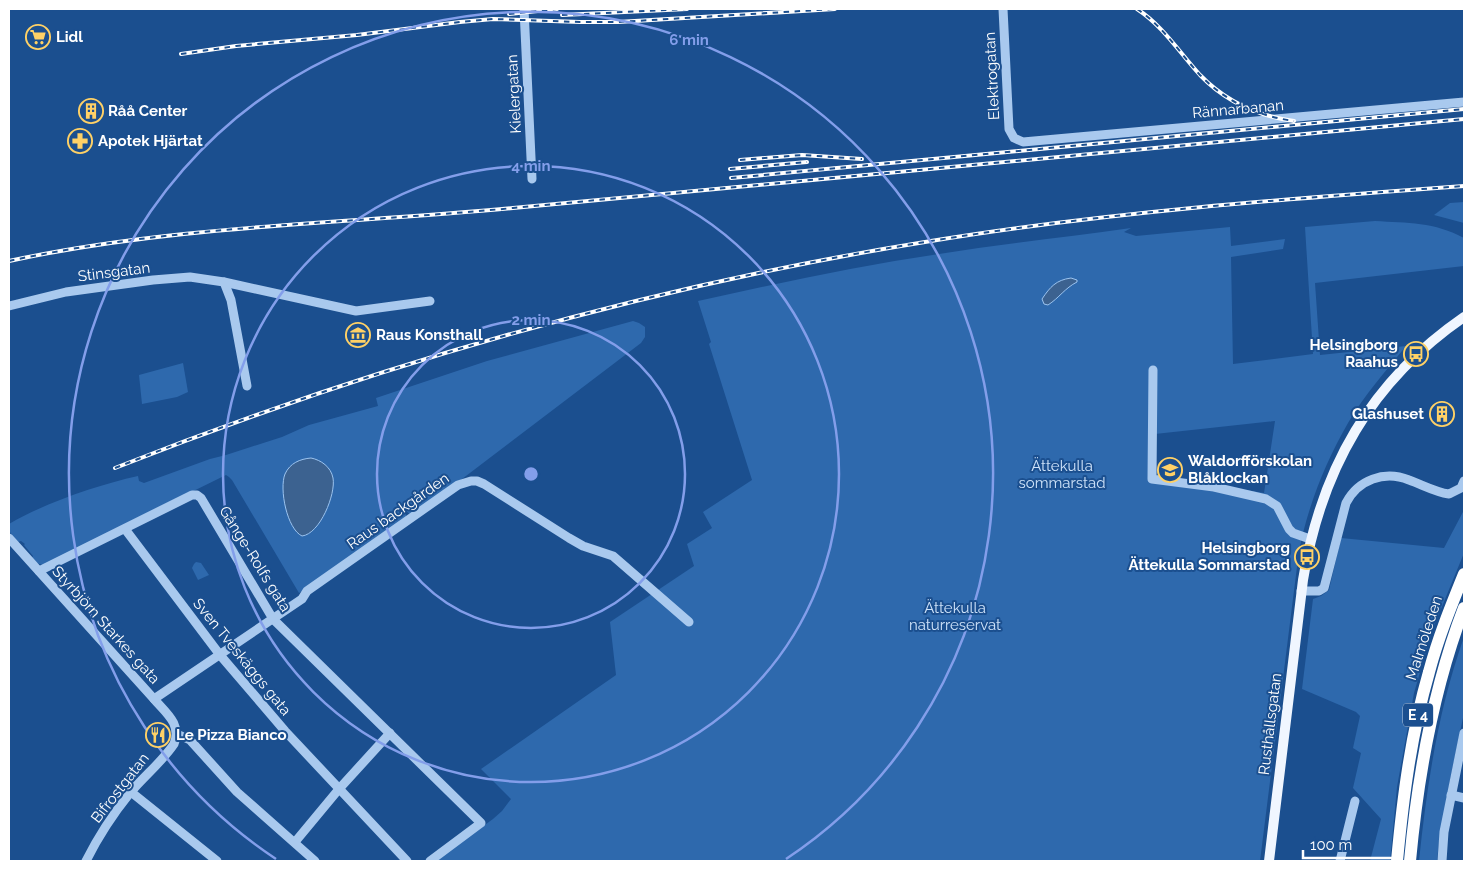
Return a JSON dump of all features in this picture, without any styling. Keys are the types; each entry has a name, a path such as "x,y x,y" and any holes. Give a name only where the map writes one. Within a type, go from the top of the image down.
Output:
{"highway":[{"name":"Malmöleden","path":"1397,861 1409,762 1421,702 1436,648 1464,574"},
{"name":"Malmöleden","path":"1410,861 1430,720 1447,657 1464,608"}],"main road":[{"name":"Rusthållsgatan","path":"1269,861 1301,591 1310,539 1319,509 1332,475 1349,441 1385,387 1416,354 1464,316"}],"street":[{"name":"Kielergatan","path":"524,9 532,179"},
{"name":"Elektrogatan","path":"1003,9 1009,129 1010,134 1015,139"},
{"name":"Rännarbanan","path":"1015,139 1029,143 1464,102"},
{"name":"Stinsgatan","path":"9,306 66,292 190,277 205,278 356,311 430,301"},
{"path":"224,282 232,300 247,386"},
{"path":"1153,370 1152,479 1214,487 1266,499 1278,506 1289,529 1293,533 1310,539"},
{"path":"1301,591 1319,591 1324,588 1346,504 1350,496 1363,484 1377,477 1397,476 1449,494 1461,488 1464,481"},
{"name":"Raus backgården","path":"154,699 274,619 302,599 307,591 453,488 463,483 477,481 484,484 578,544 613,556 689,622"},
{"name":"Gånge-Rolfs gata","path":"39,571 192,495 197,495 201,498 274,619 481,823 430,861"},
{"name":"Sven Tveskäggs gata","path":"125,529 220,655 285,731 407,861"},
{"name":"Styrbjörn Starkes gata","path":"9,538 173,721 177,734"},
{"path":"295,842 339,789 390,733"},
{"path":"1442,861 1444,832 1464,733"},
{"path":"177,734 190,740 236,792 315,861"},
{"name":"Bifrostgatan","path":"86,861 108,823 131,792 171,748 177,734"},
{"path":"131,792 217,861"},
{"path":"1451,795 1464,798"},
{"path":"1340,861 1355,801"}],"green space":[{"path":"1464,202 1464,223 1434,215 1450,203"},
{"name":"Ättekulla naturreservat","path":"1375,221 1432,226 1464,238 1464,266 1315,283 1320,355 1406,346 1368,393 1348,423 1325,469 1307,518 1299,551 1260,861 435,861 493,819 511,799 481,769 616,675 610,622 694,566 687,544 712,528 703,512 752,480 709,344 711,342 698,301 848,269 987,247 1131,228 1124,232 1136,236 1230,227 1231,246 1285,239 1283,249 1231,257 1233,364 1313,354 1305,227","holes":["1275,421 1264,493 1155,475 1155,434"]},
{"path":"633,321 645,327 645,337 641,343 416,514 411,515 406,511 406,521 299,593 232,480 226,475 43,565 36,563 25,544 21,541 18,542 9,531 9,524 23,516 72,496 106,484 138,476 139,481 144,483 210,459 282,437 309,425 378,406 376,398 487,361","holes":["293,464 325,465 333,477 332,495 320,521 315,528 303,536 297,532 291,523 284,495 284,477"]},
{"path":"183,363 188,392 177,397 142,404 139,375"},
{"path":"1464,510 1464,553 1432,631 1414,693 1397,787 1390,861 1370,861 1381,819 1353,788 1361,753 1353,748 1360,716 1356,712 1302,689 1313,599 1329,590 1341,538 1444,548"},
{"path":"196,562 201,563 209,575 198,580 192,568"},
{"path":"1464,637 1464,713 1450,780 1437,861 1419,861 1440,720"}],"shaded area":[{"path":"1071,278 1077,280 1077,282 1048,305 1044,304 1042,299 1057,282"},
{"path":"311,458 322,462 328,467 333,478 332,494 321,521 309,534 302,536 297,532 288,517 283,481 287,470 293,464 303,459"}],"railway":[{"path":"509,14 557,9"},
{"path":"562,15 687,9"},
{"path":"181,54 236,46 357,35 493,19 618,22 835,9"},
{"path":"1137,9 1155,23 1200,75 1221,93 1243,106 1268,116 1294,121"},
{"path":"731,178 1464,109"},
{"path":"9,261 71,249 197,233 513,208 1464,119"},
{"path":"740,160 802,155 862,159"},
{"path":"730,169 807,162"},
{"path":"115,468 214,430 314,395 415,362 517,332 619,305 826,259 997,231 1130,214 1264,201 1464,186"}],"place":[{"name":"Lidl","path":"38,37"},
{"name":"Råå Center","path":"91,111"},
{"name":"Apotek Hjärtat","path":"80,141"},
{"name":"Raus Konsthall","path":"358,335"},
{"name":"Helsingborg Raahus","path":"1416,354"},
{"name":"Glashuset","path":"1442,414"},
{"name":"Waldorfförskolan Blåklockan","path":"1170,470"},
{"name":"Helsingborg Ättekulla Sommarstad","path":"1307,557"},
{"name":"Le Pizza Bianco","path":"158,735"}],"park label":[{"name":"Ättekulla sommarstad","path":"1062,474"}]}
